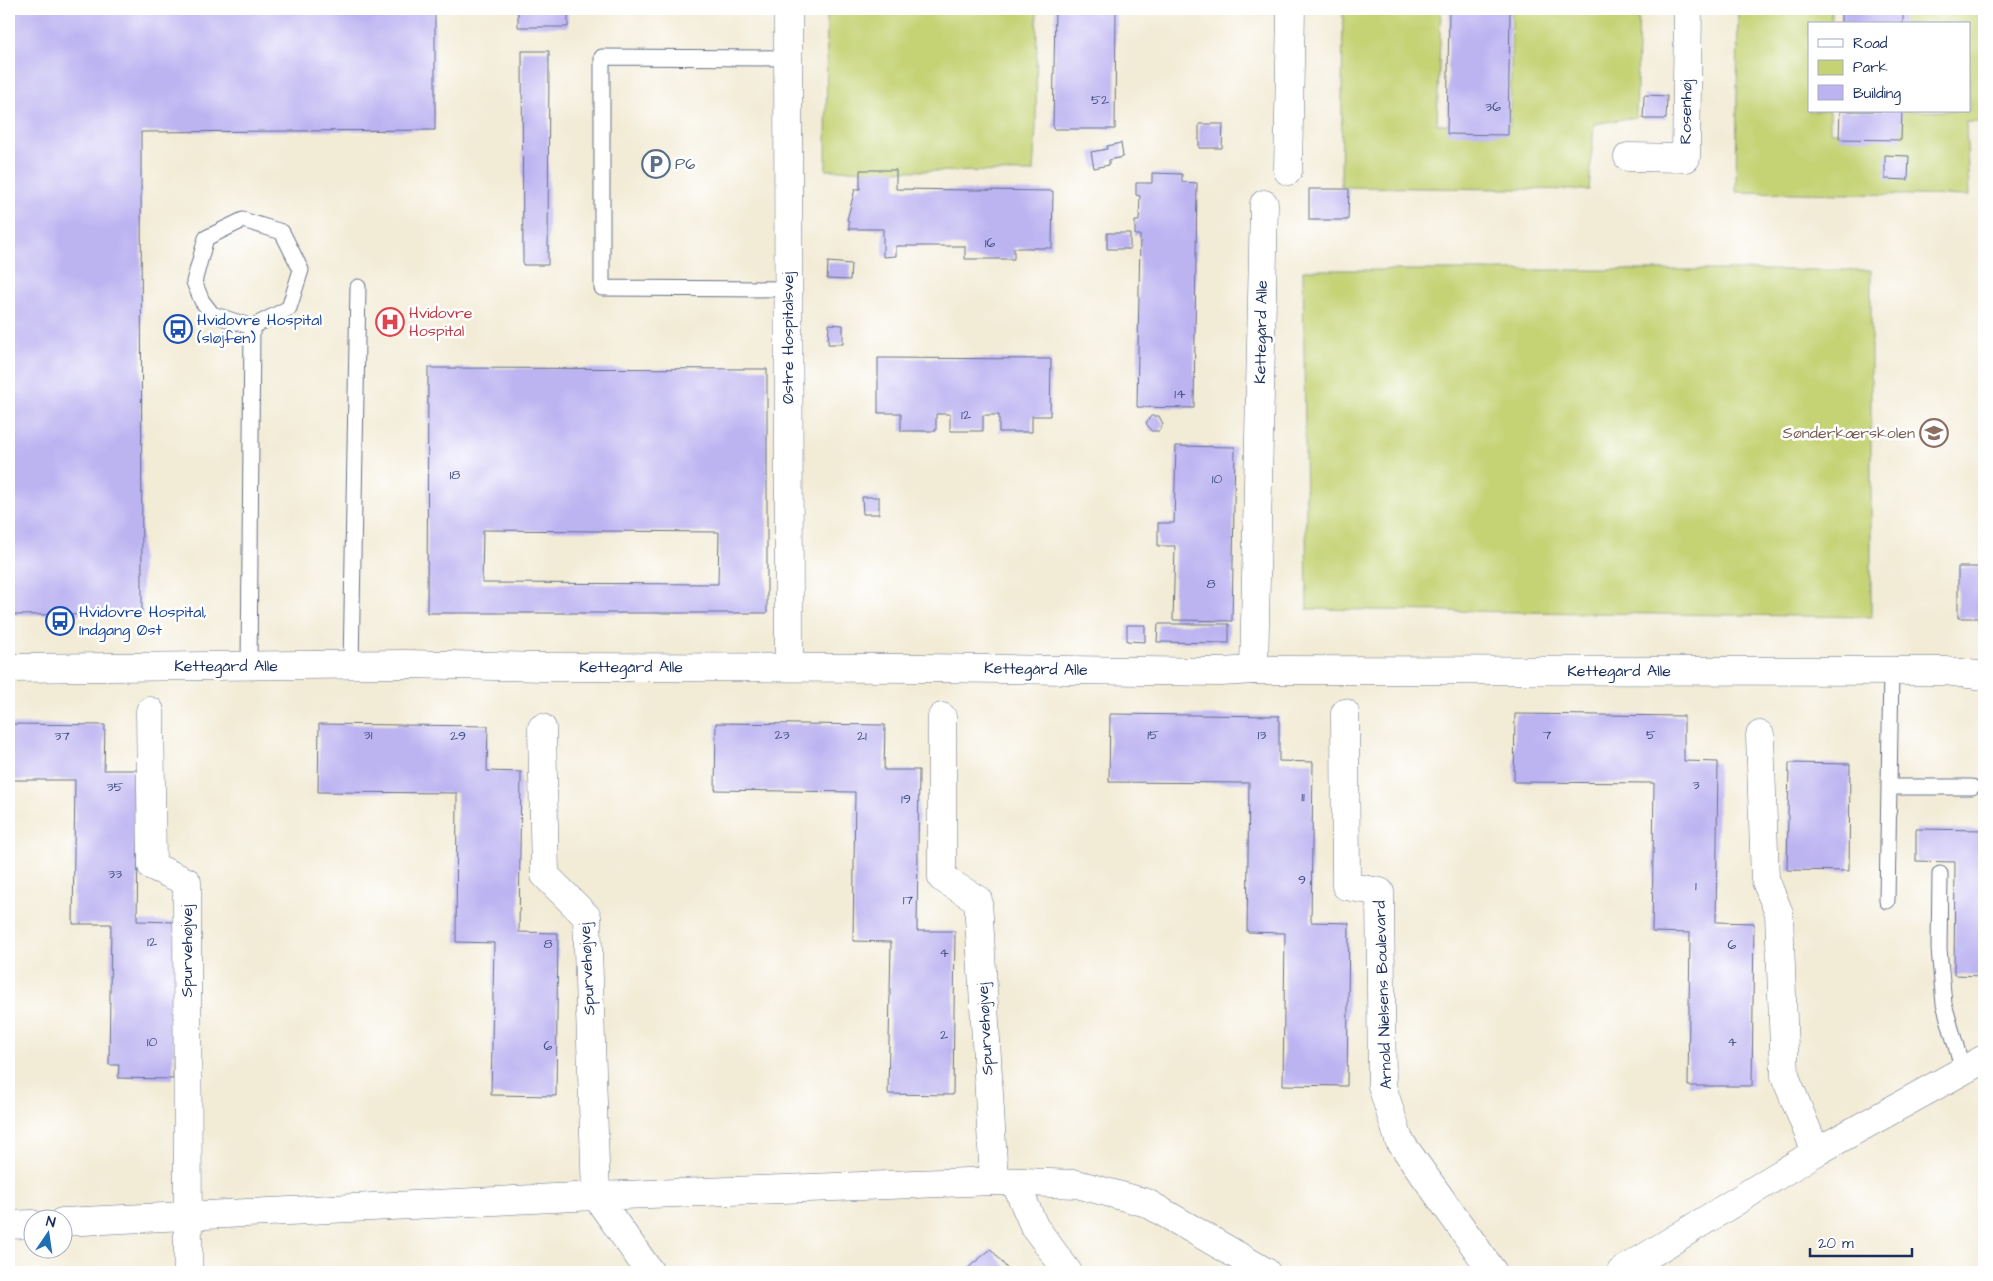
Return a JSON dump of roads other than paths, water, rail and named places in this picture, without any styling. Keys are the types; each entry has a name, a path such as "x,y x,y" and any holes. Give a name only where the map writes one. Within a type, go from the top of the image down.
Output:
{"street":[{"name":"Østre Hospitalsvej","path":"788,9 789,666"},
{"path":"1288,171 1291,9"},
{"name":"Rosenhøj","path":"1628,157 1686,158 1688,9"},
{"name":"Kettegård Alle","path":"1254,670 1264,204"},
{"name":"Kettegård Alle","path":"9,668 149,665 789,666 1221,672 1254,670 1946,671 1984,676"},
{"name":"Spurvehøjvej","path":"150,711 152,866 187,882 188,1272"},
{"name":"Arnold Nielsens Boulevard","path":"1345,713 1346,886 1380,892 1382,1086 1399,1140 1493,1272"},
{"name":"Spurvehøjvej","path":"942,717 942,878 978,900 1004,1182"},
{"name":"Spurvehøjvej","path":"542,728 545,875 587,917 596,1196"},
{"path":"1760,735 1765,879 1779,913 1785,1076 1816,1152"},
{"path":"1621,1272 1816,1152 1974,1065"},
{"path":"72,1221 596,1196 1004,1182 1077,1184 1147,1203 1266,1272"},
{"path":"1004,1182 1068,1272"},
{"path":"596,1196 650,1272"},
{"path":"9,1225 22,1224"}],"lane":[{"path":"788,58 602,57 602,288 788,289"},
{"path":"243,220 282,232 301,270 288,308 252,327 212,314 202,301 194,282 206,238 243,220"},
{"path":"351,665 358,287"},
{"path":"249,666 252,327"},
{"path":"1887,901 1891,671"},
{"path":"1889,786 1972,787"},
{"path":"1940,874 1939,949 1944,1004 1974,1065"}],"place":[{"name":"P6","path":"656,164"},
{"name":"Hvidovre Hospital","path":"390,322"},
{"name":"Hvidovre Hospital (sløjfen)","path":"178,329"},
{"name":"Sønderkærskolen","path":"1934,433"},
{"name":"Hvidovre Hospital, Indgang Øst","path":"60,621"}]}
